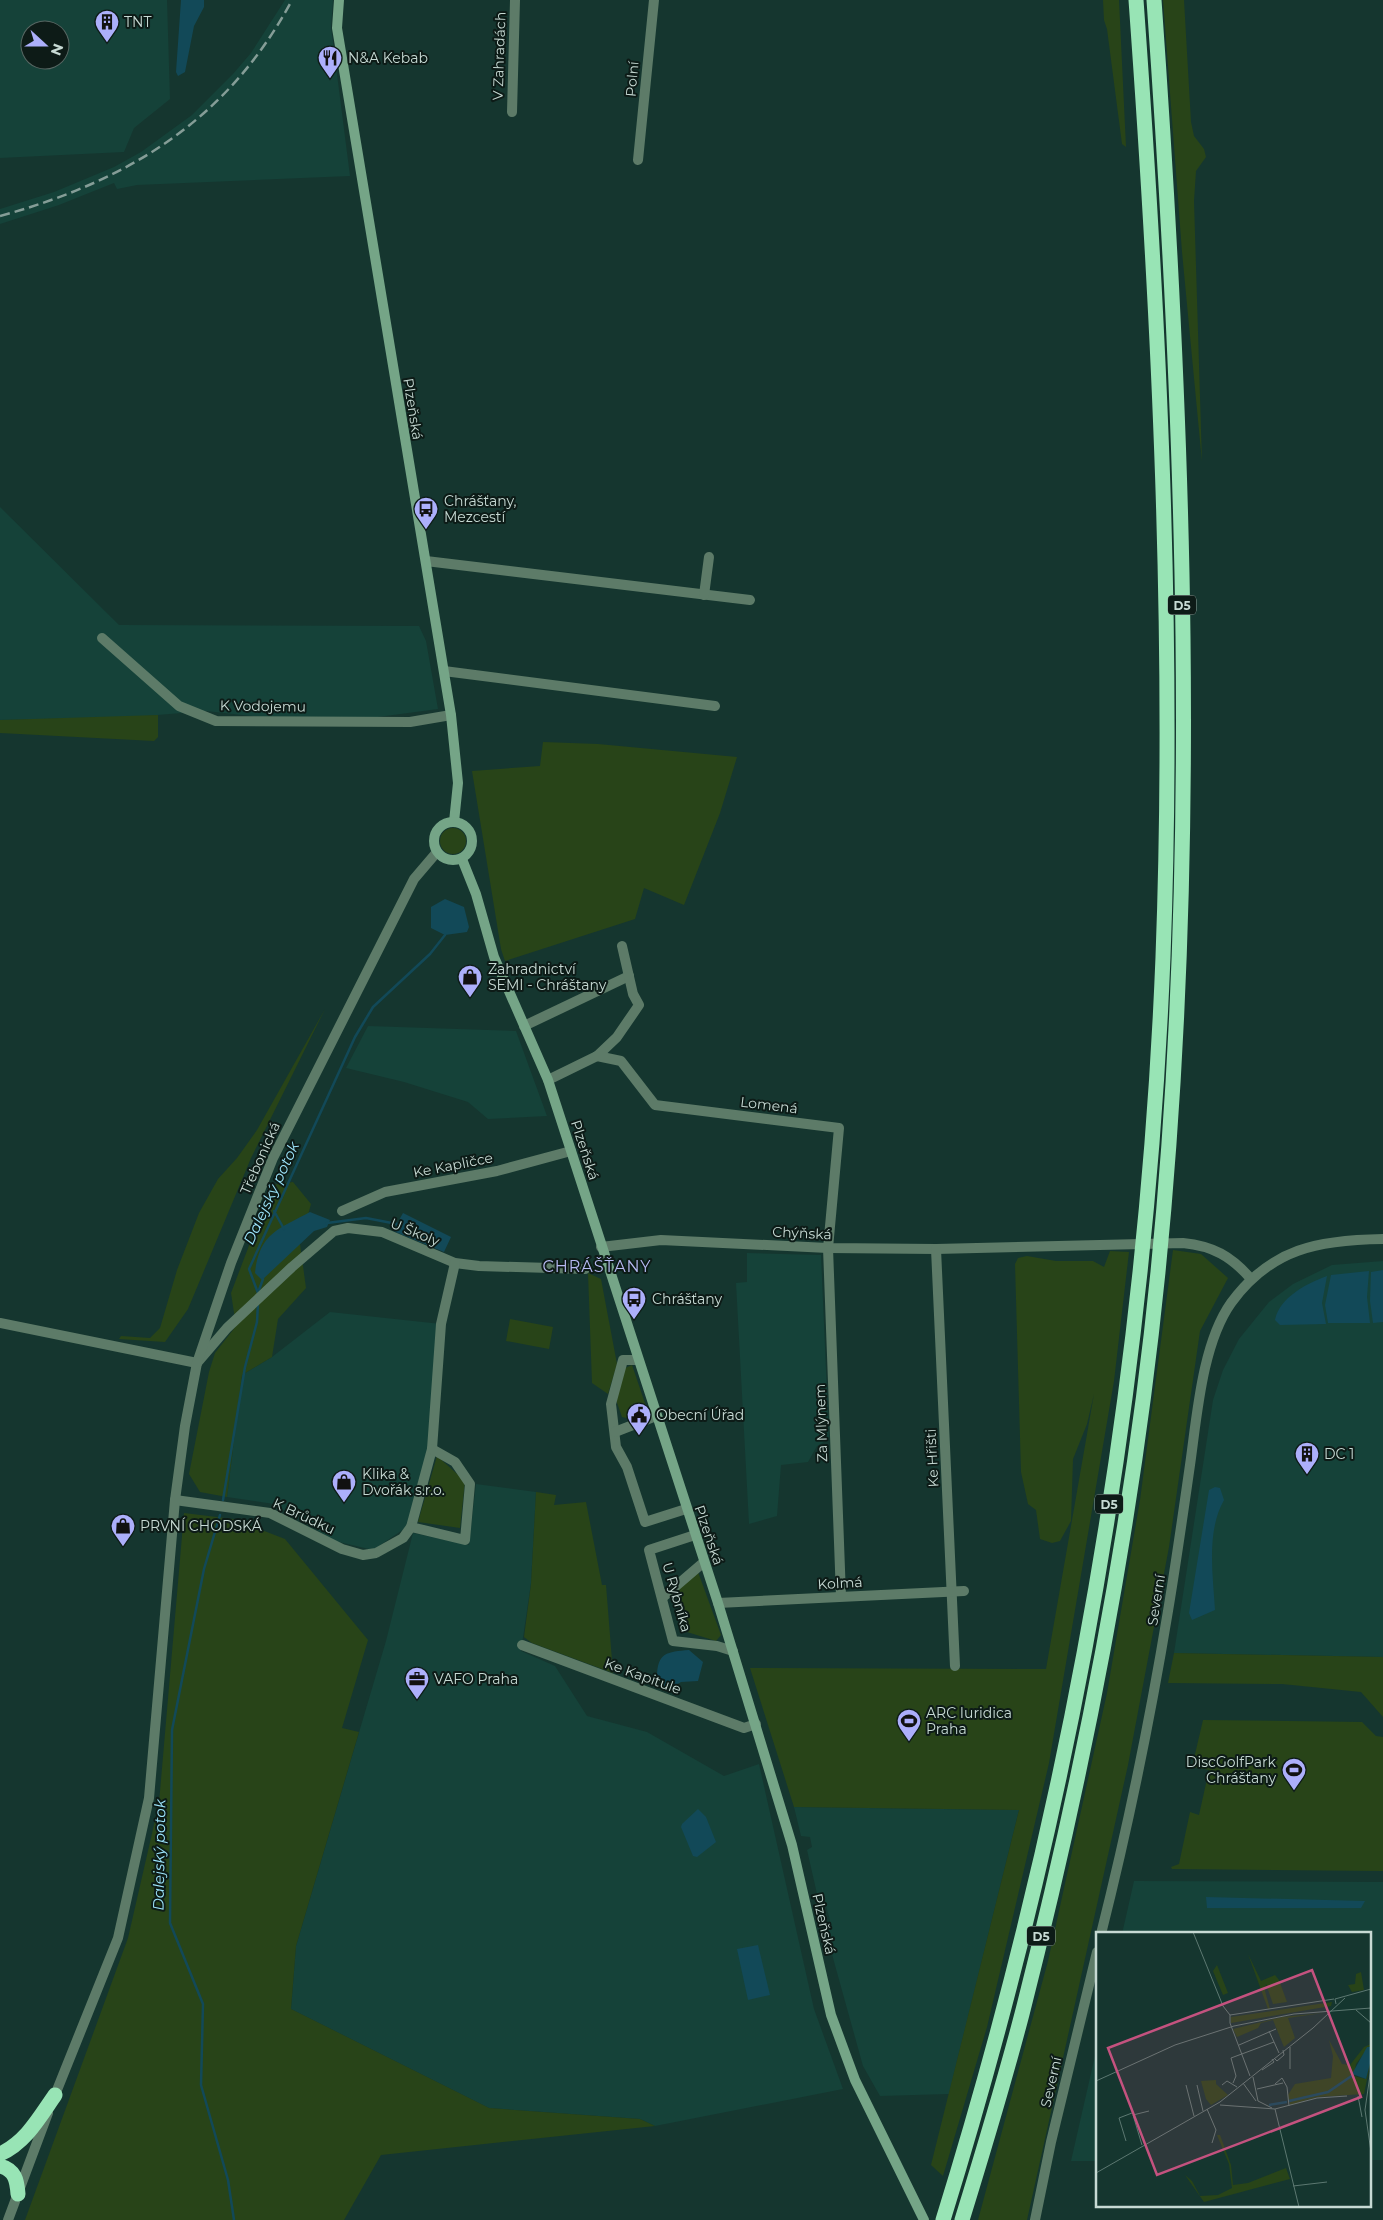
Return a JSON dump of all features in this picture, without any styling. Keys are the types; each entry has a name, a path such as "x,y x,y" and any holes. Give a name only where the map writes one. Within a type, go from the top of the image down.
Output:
{"highway":[{"name":"D5","path":"943,2220 1003,2010 1065,1753 1091,1616 1113,1481 1146,1208 1162,960 1166,834 1166,644 1161,436 1136,0"},
{"name":"D5","path":"962,2220 1021,2017 1082,1757 1131,1479 1157,1276 1163,1210 1180,962 1183,644 1170,250 1154,0"},
{"path":"0,2154 16,2145 28,2133 55,2096"},
{"path":"0,2166 10,2170 15,2176 18,2194"}],"main road":[{"name":"Plzeňská","path":"339,0 337,28 451,715 458,783 454,822"},
{"path":"454,822 466,827 472,838 470,851 462,858 447,860 437,852 434,846 435,834 443,824 454,822"},
{"name":"Plzeňská","path":"462,858 476,894 494,957 548,1080 637,1360 733,1651 792,1845 831,2015 855,2080 924,2220"}],"street":[{"name":"V Zahradách","path":"512,112 515,0"},
{"name":"Polní","path":"638,160 654,0"},
{"path":"704,595 709,557"},
{"path":"426,561 750,600"},
{"name":"K Vodojemu","path":"102,638 179,706 216,721 410,722 451,715"},
{"path":"444,671 715,706"},
{"name":"Třebonická","path":"8,2220 118,1938 149,1798 175,1500 185,1426 197,1363 230,1262 273,1158 414,879 437,852"},
{"path":"548,1080 597,1056 617,1037 639,1005 633,994 622,946"},
{"path":"524,1026 629,976"},
{"name":"Lomená","path":"597,1056 621,1060 655,1105 839,1128 828,1248"},
{"name":"Ke Kapličce","path":"342,1211 385,1192 497,1171 571,1151"},
{"name":"U Školy","path":"197,1363 227,1328 292,1266 334,1231 348,1228 382,1232 455,1263 479,1266 585,1269"},
{"name":"Severní","path":"1101,1932 1152,1702 1206,1366 1220,1322 1230,1305 1251,1279 1267,1266 1299,1249 1332,1241 1383,1238"},
{"name":"Chýňská","path":"601,1247 661,1240 828,1248 936,1249 1183,1243 1200,1245 1221,1252 1241,1267 1251,1279"},
{"name":"Za Mlýnem","path":"828,1248 841,1596"},
{"name":"Ke Hřišti","path":"936,1249 955,1666"},
{"path":"432,1450 455,1462 470,1484 465,1540 411,1528 432,1450 442,1324 455,1263"},
{"path":"0,1323 197,1363"},
{"path":"637,1360 623,1360 611,1404 616,1448 627,1467 645,1522 686,1509"},
{"path":"615,1432 656,1416"},
{"name":"K Brůdku","path":"175,1500 270,1513 342,1549 363,1555 376,1553 403,1538 411,1528"},
{"name":"U Rybníka","path":"695,1535 649,1550 673,1641 717,1646 733,1651"},
{"path":"662,1598 704,1562"},
{"name":"Kolmá","path":"718,1604 964,1591"},
{"name":"Ke Kapitule","path":"522,1645 744,1728 756,1724"},
{"name":"Severní","path":"1035,2220 1052,2136 1096,1956"}],"shaded area":[{"path":"0,0 167,0 170,99 134,128 124,152 0,158"},
{"path":"285,0 333,0 331,27 350,176 137,185 117,189 114,183 59,205 0,224 0,209 54,192 114,167 141,152 192,115 251,53"},
{"path":"0,507 119,625 419,626 426,641 438,709 378,717 270,718 206,711 133,717 0,720"},
{"path":"368,1026 516,1031 547,1116 488,1119 468,1102 404,1082 346,1068"},
{"path":"747,1253 821,1255 829,1439 817,1446 808,1462 781,1465 777,1516 749,1524 736,1283 747,1282"},
{"path":"1383,1261 1383,1657 1174,1653 1213,1400 1223,1370 1239,1339 1269,1302 1293,1284 1332,1265"},
{"path":"330,1312 441,1324 432,1449 407,1527 373,1550 335,1541 274,1504 227,1497 242,1375 272,1357"},
{"path":"476,1484 536,1492 531,1583 521,1651 555,1666 587,1716 647,1732 724,1776 759,1764 814,2009 843,2089 655,2126 640,2119 489,2108 291,2009 296,1946 386,1641 413,1533 469,1545"},
{"path":"794,1807 1019,1810 949,2094 880,2096 863,2066 833,1958 826,1923 830,1920 826,1906 820,1907 807,1850 812,1847 810,1837 801,1836"},
{"path":"1134,1881 1383,1882 1383,2160 1370,2160 1370,1932 1122,1932"},
{"path":"1096,2051 1096,2161 1071,2161"}],"green space":[{"path":"1103,0 1119,0 1126,147 1122,144 1107,29 1104,20"},
{"path":"1163,0 1184,0 1191,122 1194,136 1204,149 1206,157 1196,171 1194,201 1202,462 1182,252"},
{"path":"158,715 158,737 154,741 0,733 0,720"},
{"path":"543,742 598,744 737,757 720,813 684,905 644,888 635,919 505,961 501,949 472,771 540,766"},
{"path":"453,828 462,832 466,841 462,850 453,854 444,850 440,841 444,832"},
{"path":"325,1009 251,1158 188,1309 165,1342 119,1339 121,1336 150,1338 160,1328 177,1270 199,1213 218,1179 237,1158 257,1130"},
{"path":"293,1182 311,1204 300,1244 306,1288 278,1319 272,1357 242,1375 227,1497 200,1492 189,1474 209,1372 215,1353 236,1326 231,1293 272,1185"},
{"path":"1173,1250 1201,1254 1228,1278 1200,1331 1169,1547 1128,1765 1027,2220 978,2220 1048,1961 1107,1693 1140,1500"},
{"path":"1110,1251 1129,1252 1114,1381 1049,1763 987,2027 943,2176 931,2165 1019,1810 794,1807 750,1668 1046,1669 1094,1394 1087,1424 1073,1459 1071,1521 1060,1541 1052,1543 1040,1539 1036,1510 1028,1504 1021,1472 1015,1264 1018,1258 1027,1256 1056,1261 1093,1261 1104,1267"},
{"path":"588,1273 601,1279 617,1364 608,1394 592,1383"},
{"path":"510,1319 553,1327 549,1349 506,1341"},
{"path":"632,1365 649,1415 635,1420 622,1417 616,1400 621,1370"},
{"path":"437,1456 465,1481 460,1528 418,1522"},
{"path":"536,1492 556,1495 554,1505 586,1502 602,1585 606,1585 613,1673 532,1643 524,1637 531,1584"},
{"path":"184,1513 233,1519 285,1539 368,1640 342,1728 359,1732 296,1946 291,2009 489,2108 640,2119 655,2126 381,2155 344,2220 25,2220 128,1938 159,1803"},
{"path":"698,1572 721,1635 716,1641 687,1632 676,1591"},
{"path":"1174,1653 1383,1657 1383,1717 1361,1692 1282,1684 1168,1683"},
{"name":"DiscGolfPark Chrášťany","path":"1203,1720 1362,1722 1376,1736 1383,1737 1383,1871 1172,1869 1171,1867 1179,1864 1190,1812 1199,1815 1209,1770 1192,1767"}],"water":[{"path":"181,0 204,0 204,7 194,26 185,72 178,76 176,72"},
{"path":"445,899 464,907 469,927 467,932 445,935 431,928 431,907"},
{"path":"310,1212 330,1220 327,1227 314,1231 262,1280 255,1273 257,1260 266,1241 280,1228"},
{"path":"403,1213 451,1237 444,1252 393,1231"},
{"path":"1383,1270 1383,1322 1373,1323 1370,1301 1371,1272"},
{"path":"1369,1271 1367,1297 1370,1323 1328,1323 1325,1305 1331,1275"},
{"path":"1327,1276 1322,1303 1326,1324 1280,1325 1275,1320 1282,1305 1295,1292"},
{"path":"1215,1487 1220,1488 1224,1500 1218,1512 1213,1540 1212,1568 1215,1610 1192,1620 1189,1613 1209,1490"},
{"path":"689,1650 703,1662 698,1681 681,1682 667,1690 657,1678 657,1669 661,1658 669,1653"},
{"path":"698,1809 706,1817 716,1842 697,1857 693,1856 681,1827"},
{"path":"1206,1897 1365,1901 1361,1908 1207,1908"},
{"path":"758,1945 770,1995 748,2000 737,1949"}],"waterway":[{"name":"Dalejský potok","path":"258,1293 249,1269 355,1037 373,1007 430,954 445,935"},
{"path":"274,1211 284,1229"},
{"path":"327,1223 366,1218 397,1224"},
{"path":"259,1290 263,1279"},
{"name":"Dalejský potok","path":"223,1500 245,1367 257,1322 258,1303"},
{"name":"Dalejský potok","path":"220,1515 204,1569 172,1730 170,1923 203,2004 201,2085 228,2180 234,2220"}],"railway":[{"path":"0,216 47,202 91,184 132,164 170,140 205,112 237,79 266,42 292,0"}],"place":[{"name":"TNT","path":"107,43"},
{"name":"N&A Kebab","path":"330,79"},
{"name":"Chrášťany, Mezcestí","path":"426,530"},
{"name":"Zahradnictví SEMI - Chráštany","path":"470,998"},
{"name":"Chrášťany","path":"634,1320"},
{"name":"Obecní Úřad","path":"639,1436"},
{"name":"DC 1","path":"1307,1475"},
{"name":"Klika & Dvořák s.r.o.","path":"344,1503"},
{"name":"PRVNÍ CHODSKÁ","path":"123,1547"},
{"name":"VAFO Praha","path":"417,1700"},
{"name":"ARC Iuridica Praha","path":"909,1742"},
{"name":"DiscGolfPark Chrášťany","path":"1294,1791"}],"district":[{"name":"CHRÁŠŤANY","path":"597,1266"}]}
